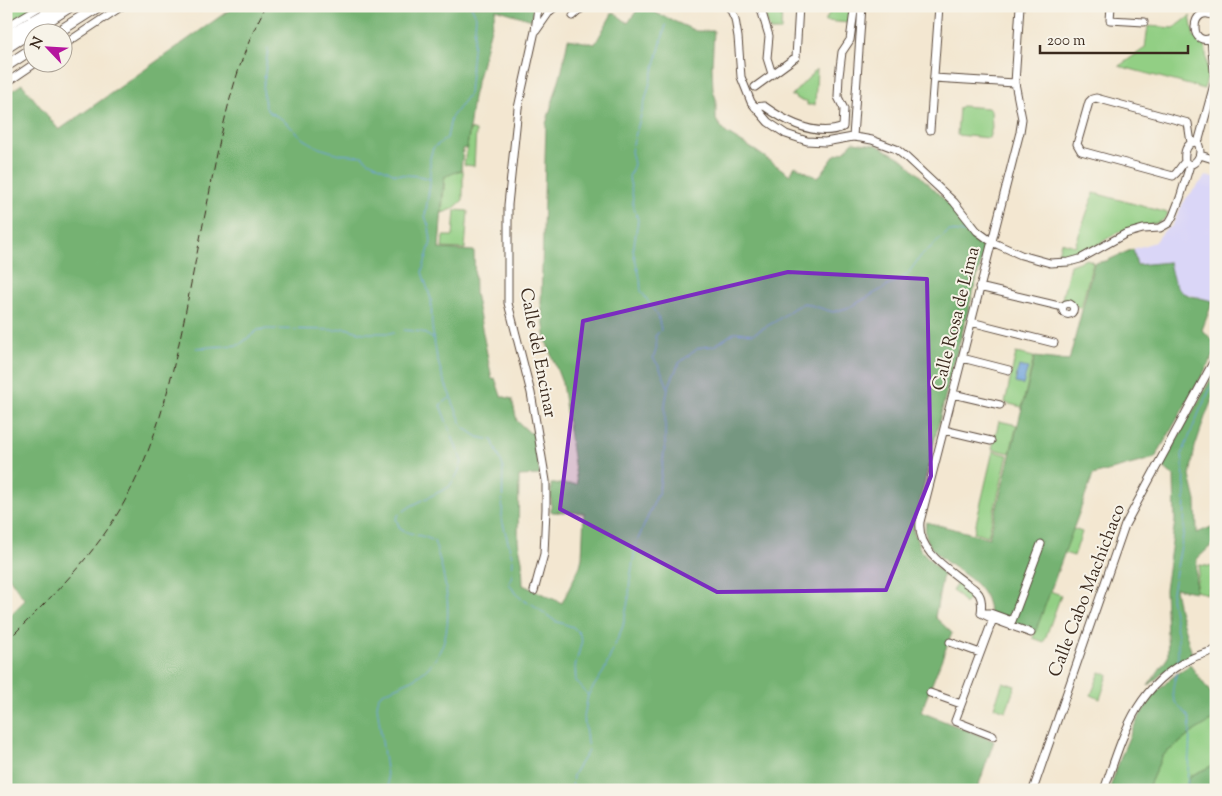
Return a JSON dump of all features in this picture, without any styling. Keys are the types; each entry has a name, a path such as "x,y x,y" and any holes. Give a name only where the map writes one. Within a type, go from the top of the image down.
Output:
{"highway":[{"path":"72,23 99,6"},
{"path":"6,36 56,8 68,8"},
{"path":"6,48 68,8"},
{"path":"6,66 22,56"}],"street":[{"path":"6,27 41,6"},
{"path":"72,39 122,6"},
{"path":"538,6 545,11 553,9"},
{"name":"Calle del Encinar","path":"534,591 544,554 546,481 531,392 508,303 508,205 518,108 535,31 538,6"},
{"path":"572,16 584,6"},
{"path":"729,6 735,19 738,36 741,77 751,102 768,122 796,138 825,142 853,138 872,140 896,149 954,202 977,231 992,242 1026,257 1059,263 1080,258 1125,234 1143,229 1160,228 1169,223 1180,198 1188,163 1185,153 1194,142 1211,80 1211,38 1199,37 1194,26 1197,18 1213,12"},
{"path":"760,6 769,36 768,58 772,74"},
{"path":"755,87 796,57 799,6"},
{"path":"755,107 764,106 782,118 800,126 821,130 836,130 843,127 844,109 838,97 842,52 850,40 854,11 860,6"},
{"path":"853,138 860,6"},
{"path":"930,130 939,6"},
{"name":"Calle Rosa de Lima","path":"981,613 982,603 978,593 936,559 925,546 919,531 1022,119 1015,83 1020,6"},
{"path":"1111,6 1110,20 1144,22"},
{"name":"Calle del Encinar","path":"535,31 553,9"},
{"path":"6,83 23,72"},
{"path":"934,78 1015,83"},
{"path":"1200,155 1198,160 1181,165 1178,172 1173,176 1081,151 1077,144 1088,102 1096,98 1188,123 1200,155 1216,160"},
{"path":"980,287 1063,307"},
{"path":"971,322 1054,343"},
{"name":"Calle Cabo Machichaco","path":"1033,790 1125,525 1216,357"},
{"path":"962,358 1009,370"},
{"path":"953,394 1000,405"},
{"path":"944,430 990,441"},
{"path":"981,613 990,613 1012,621 1041,544"},
{"path":"981,613 1031,633"},
{"path":"993,619 955,721 993,736"},
{"path":"950,642 980,653"},
{"path":"1104,790 1127,726 1145,695 1164,677 1191,659 1216,650"},
{"path":"930,692 961,704"}],"highlighted area":[{"path":"788,272 927,279 931,476 886,590 717,592 560,509 583,321"}],"shaded area":[{"path":"1206,176 1216,177 1216,292 1213,301 1180,292 1173,282 1169,262 1137,265 1133,249 1155,242 1164,231 1172,226 1184,201"}],"green space":[{"path":"6,6 52,6 27,22 22,22 22,25 6,35"},
{"path":"235,6 533,6 532,20 496,9 473,97 467,148 463,149 461,170 444,177 439,249 474,251 475,293 492,379 495,378 501,396 512,399 517,421 530,433 533,432 540,475 519,476 518,541 522,560 523,585 562,603 582,558 584,513 551,512 551,484 577,484 562,383 546,341 541,304 546,124 562,70 568,39 595,44 613,12 628,23 640,6 696,31 714,31 712,65 713,90 716,99 716,120 726,133 790,175 795,166 818,178 835,155 845,151 853,142 877,145 904,160 954,209 972,233 986,244 948,385 913,530 920,549 943,574 935,617 952,633 921,712 994,741 977,790 6,790 6,619 25,600 6,573 6,95 22,84 59,130"},
{"path":"762,6 782,6 781,31 770,31"},
{"path":"833,6 854,6 851,10 849,23 825,21"},
{"path":"1190,16 1194,37 1205,41 1208,76 1204,89 1119,66 1145,48 1148,26 1174,28"},
{"path":"817,69 815,105 807,105 807,101 791,96"},
{"path":"962,106 988,108 991,110 992,128 989,138 957,135 959,108"},
{"path":"470,129 476,131 474,166 464,165"},
{"path":"463,170 463,200 453,209 442,213 445,175"},
{"path":"1094,193 1168,213 1161,221 1150,225 1132,227 1075,256 1056,260 1061,242 1075,246"},
{"path":"455,210 468,211 465,249 442,248 443,236 453,236"},
{"path":"1133,249 1137,265 1169,262 1174,282 1181,292 1213,301 1202,330 1216,343 1216,351 1155,458 1093,475 1035,633 989,616 988,604 982,591 975,583 937,554 930,545 926,534 926,522 989,538 1035,357 1069,361 1094,263 1106,261"},
{"path":"1087,259 1093,262 1081,308 1071,302 1061,303 1070,265"},
{"path":"1016,353 1034,357 1022,407 1005,403"},
{"path":"1216,370 1216,390 1195,447 1190,476 1196,501 1197,533 1216,525 1216,541 1197,559 1195,592 1175,588 1179,610 1192,654 1163,673 1148,686 1168,657 1165,590 1175,521 1174,476 1162,466"},
{"path":"999,421 1017,425 1010,453 992,449"},
{"path":"993,451 1008,455 988,536 974,532"},
{"path":"1073,529 1082,532 1074,556 1064,553"},
{"path":"1200,565 1213,567 1208,594 1195,591"},
{"path":"958,581 975,594 965,604 952,591"},
{"path":"1050,591 1061,595 1044,642 1033,638"},
{"path":"1190,665 1216,700 1216,718 1196,730 1162,756 1147,790 1109,790 1130,736 1147,704 1173,677"},
{"path":"1100,672 1108,675 1100,699 1091,695"},
{"path":"1003,682 1015,686 1006,711 994,707"},
{"path":"1216,718 1216,764 1190,776 1185,790 1147,790 1162,756 1196,730"},
{"path":"1216,764 1216,790 1185,790 1190,776"}],"water":[{"path":"1019,366 1028,368 1023,385 1015,383"}],"waterway":[{"path":"471,6 476,16 469,94 451,118 447,138 433,148 430,158 430,184 425,216 431,242 422,272 431,299 432,327 437,358 463,427 478,437 492,440 503,466 502,520 513,560 512,575 509,583 515,593 524,601 532,604 555,621 573,627 579,633 582,640 575,667 576,681 588,695"},
{"path":"666,25 631,151 634,164 629,177 632,202 638,220 633,251 640,278 641,291 658,316 661,330 655,336 656,347 653,358 659,366 668,387"},
{"path":"268,48 263,89 265,106 269,112 282,119 304,139 319,148 339,154 362,156 368,161 395,174 430,179"},
{"path":"572,790 573,775 588,751 584,717 588,695 604,671 623,626 636,544 659,491 665,445 665,405 668,388 679,363 697,349 714,346 735,332 753,334 804,303 833,312 850,307 907,275 920,257 949,231 969,233"},
{"path":"196,348 239,345 258,330 267,329 337,330 345,328 363,333 394,333"},
{"path":"404,330 422,332 434,339"},
{"path":"1178,662 1178,637 1171,597 1184,531 1185,487 1182,454 1216,377"},
{"path":"404,511 449,487 457,475 462,462 440,405 450,398"},
{"path":"389,790 377,706 379,696 418,676 432,663 441,648 446,632 448,614 444,576 434,541 400,529 396,519 399,514"},
{"path":"1177,673 1173,686 1174,699 1186,713 1190,723 1187,790"}],"railway":[{"path":"6,642 83,562 105,533 135,482 156,428 172,372 230,101 245,52 266,6"}]}
